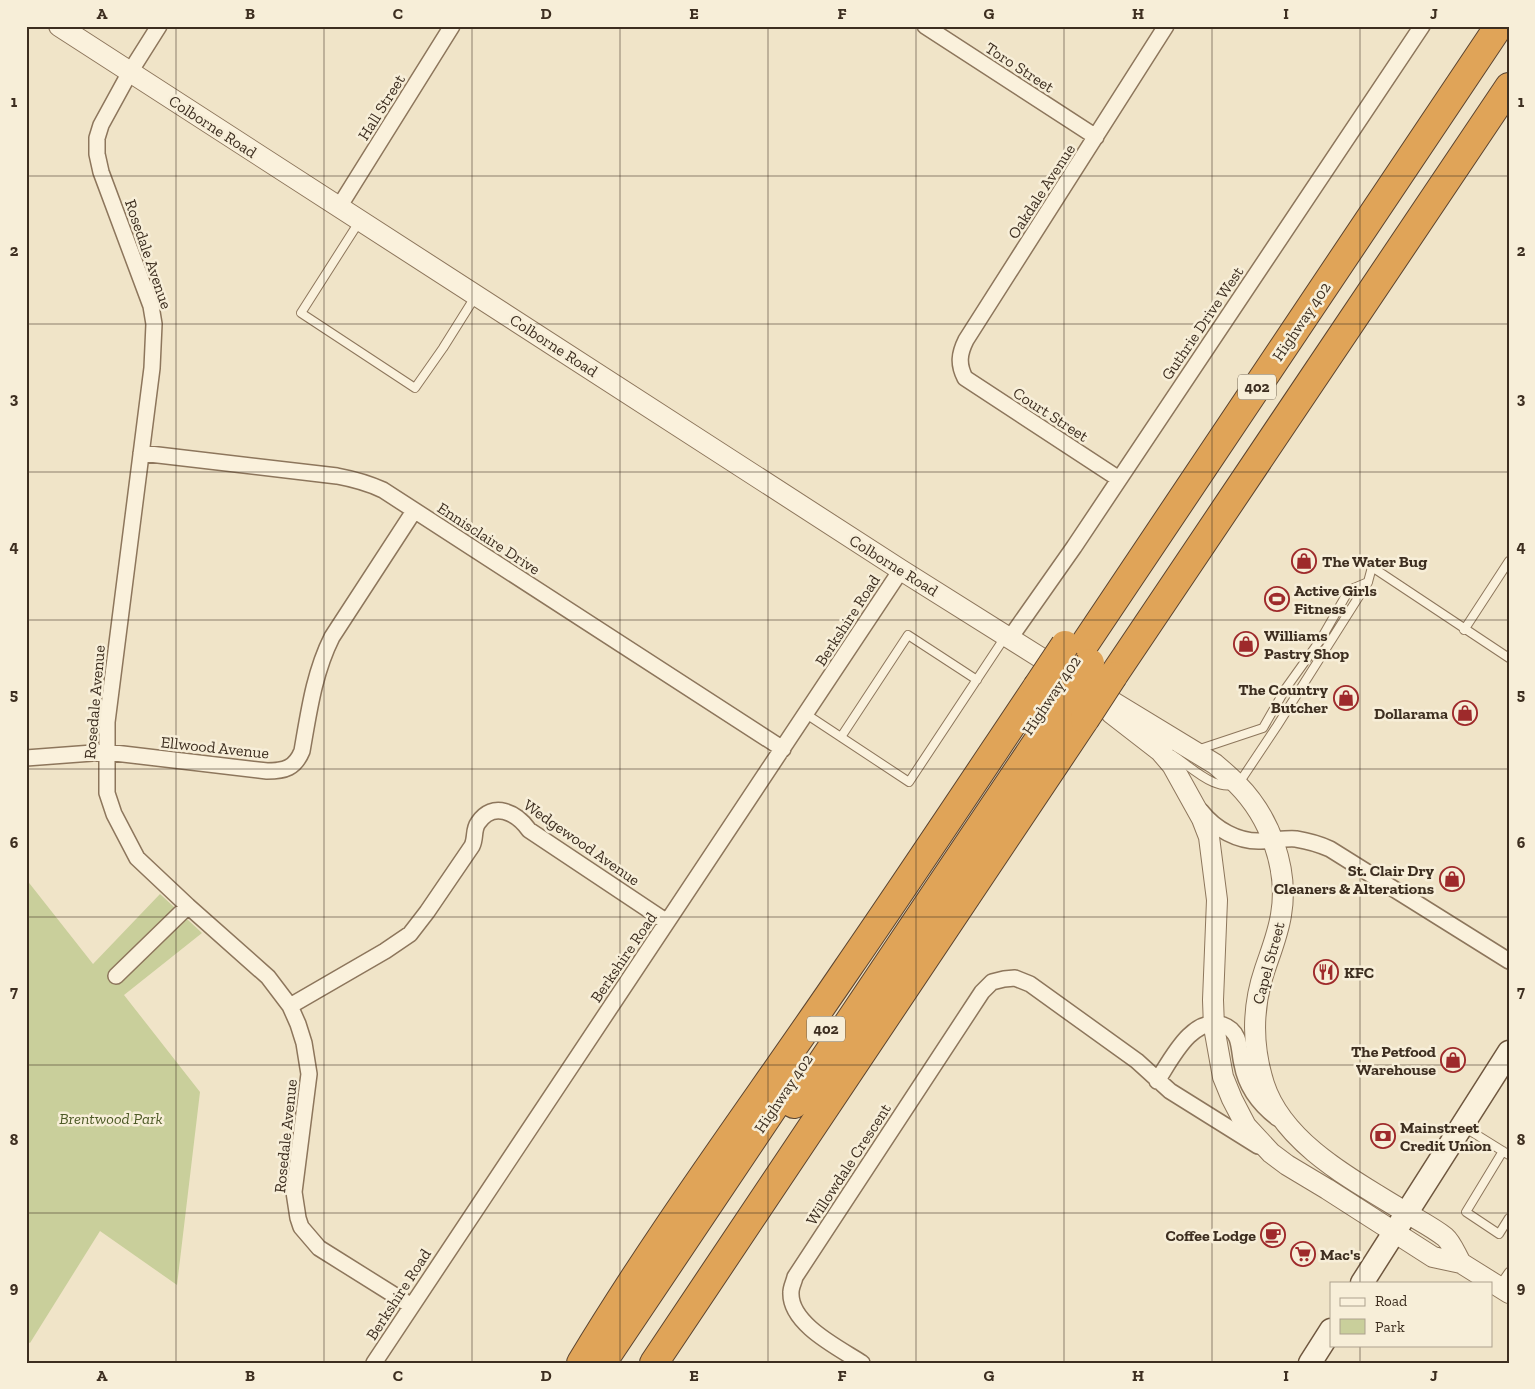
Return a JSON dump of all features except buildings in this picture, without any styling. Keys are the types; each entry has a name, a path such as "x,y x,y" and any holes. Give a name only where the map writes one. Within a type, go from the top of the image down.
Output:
{"highway":[{"path":"620,1363 1070,678 1481,26"},
{"name":"Highway 402","path":"602,1363 1070,678 1498,26"},
{"path":"581,1363 611,1314 735,1129 847,969 1070,678 1509,39"},
{"name":"Highway 402","path":"654,1363 712,1276 1070,678 1509,87"},
{"path":"662,1363 712,1276"},
{"path":"574,1363 611,1314"}],"main road":[{"path":"1363,1282 1509,1052"},
{"path":"1310,1363 1330,1332"}],"street":[{"name":"Colborne Road","path":"59,26 1070,678 1196,751 1215,764 1237,784 1253,804 1272,840"},
{"name":"Rosedale Avenue","path":"159,26 130,72 101,125 97,138 97,154 117,216 149,297 154,324 152,368 107,722 107,793 118,823 137,858 268,977 290,1006 304,1043 309,1074 294,1192 301,1227 320,1248 410,1306"},
{"name":"Hall Street","path":"339,206 452,26"},
{"name":"Toro Street","path":"925,26 1096,137"},
{"name":"Oakdale Avenue","path":"965,378 959,355 966,340 1166,26"},
{"name":"Guthrie Drive West","path":"1008,637 1119,479 1422,26"},
{"name":"Court Street","path":"965,378 1119,479"},
{"name":"Ennisclaire Drive","path":"141,453 350,478 383,490 783,749"},
{"name":"Ellwood Avenue","path":"26,758 106,752 267,771 286,770 298,760 302,751 314,684 332,637 414,511"},
{"name":"Berkshire Road","path":"374,1363 410,1306 901,570"},
{"name":"Colborne Road","path":"1070,678 1160,751 1172,765 1194,802 1211,822 1235,837 1254,841 1306,841 1330,849 1509,961"},
{"name":"Capel Street","path":"1194,802 1209,837 1217,900 1214,1023 1222,1077 1246,1126 1270,1153"},
{"path":"1253,804 1268,822 1279,831 1307,838 1330,849"},
{"name":"Wedgewood Avenue","path":"290,1006 386,952 410,934 428,912 472,846 478,823 488,814 495,811 515,815 529,830 667,922"},
{"name":"Capel Street","path":"1272,840 1281,869 1283,902 1277,932 1258,991 1254,1030 1259,1068 1265,1087 1282,1117 1297,1135"},
{"path":"116,976 188,906"},
{"name":"Capel Street","path":"1004,979 1015,978 1030,984 1137,1061 1157,1081 1212,1119 1270,1153 1433,1258 1461,1263 1505,1284"},
{"name":"Willowdale Crescent","path":"862,1363 825,1339 798,1316 793,1306 791,1292 795,1277 982,992 992,982 1004,979"},
{"name":"Capel Street","path":"1214,1023 1232,1030 1237,1037 1245,1078 1251,1090 1271,1114 1319,1155 1446,1238 1461,1263"},
{"path":"1157,1081 1195,1029 1214,1023"}],"lane":[{"path":"360,220 301,313 415,388 476,295"},
{"path":"1464,630 1509,561"},
{"path":"1149,742 1173,755 1215,783 1229,787 1237,784 1277,726 1368,582 1372,567 1464,630 1509,658"},
{"path":"1196,751 1264,728 1286,688 1321,639 1350,590 1368,582"},
{"path":"841,737 908,635 977,680"},
{"path":"806,714 909,782 1008,637"},
{"path":"1462,1126 1506,1153 1466,1212 1499,1234 1509,1218"}],"green space":[{"name":"Brentwood Park","path":"26,879 93,964 160,894 202,933 124,995 200,1092 177,1285 100,1231 30,1343 26,1341"}],"place":[{"name":"The Water Bug","path":"1304,561"},
{"name":"Active Girls Fitness","path":"1277,599"},
{"name":"Williams Pastry Shop","path":"1246,644"},
{"name":"The Country Butcher","path":"1346,698"},
{"name":"Dollarama","path":"1465,713"},
{"name":"St. Clair Dry Cleaners & Alterations","path":"1452,879"},
{"name":"KFC","path":"1326,972"},
{"name":"The Petfood Warehouse","path":"1453,1060"},
{"name":"Mainstreet Credit Union","path":"1383,1136"},
{"name":"Coffee Lodge","path":"1273,1235"},
{"name":"Mac's","path":"1303,1254"}]}
